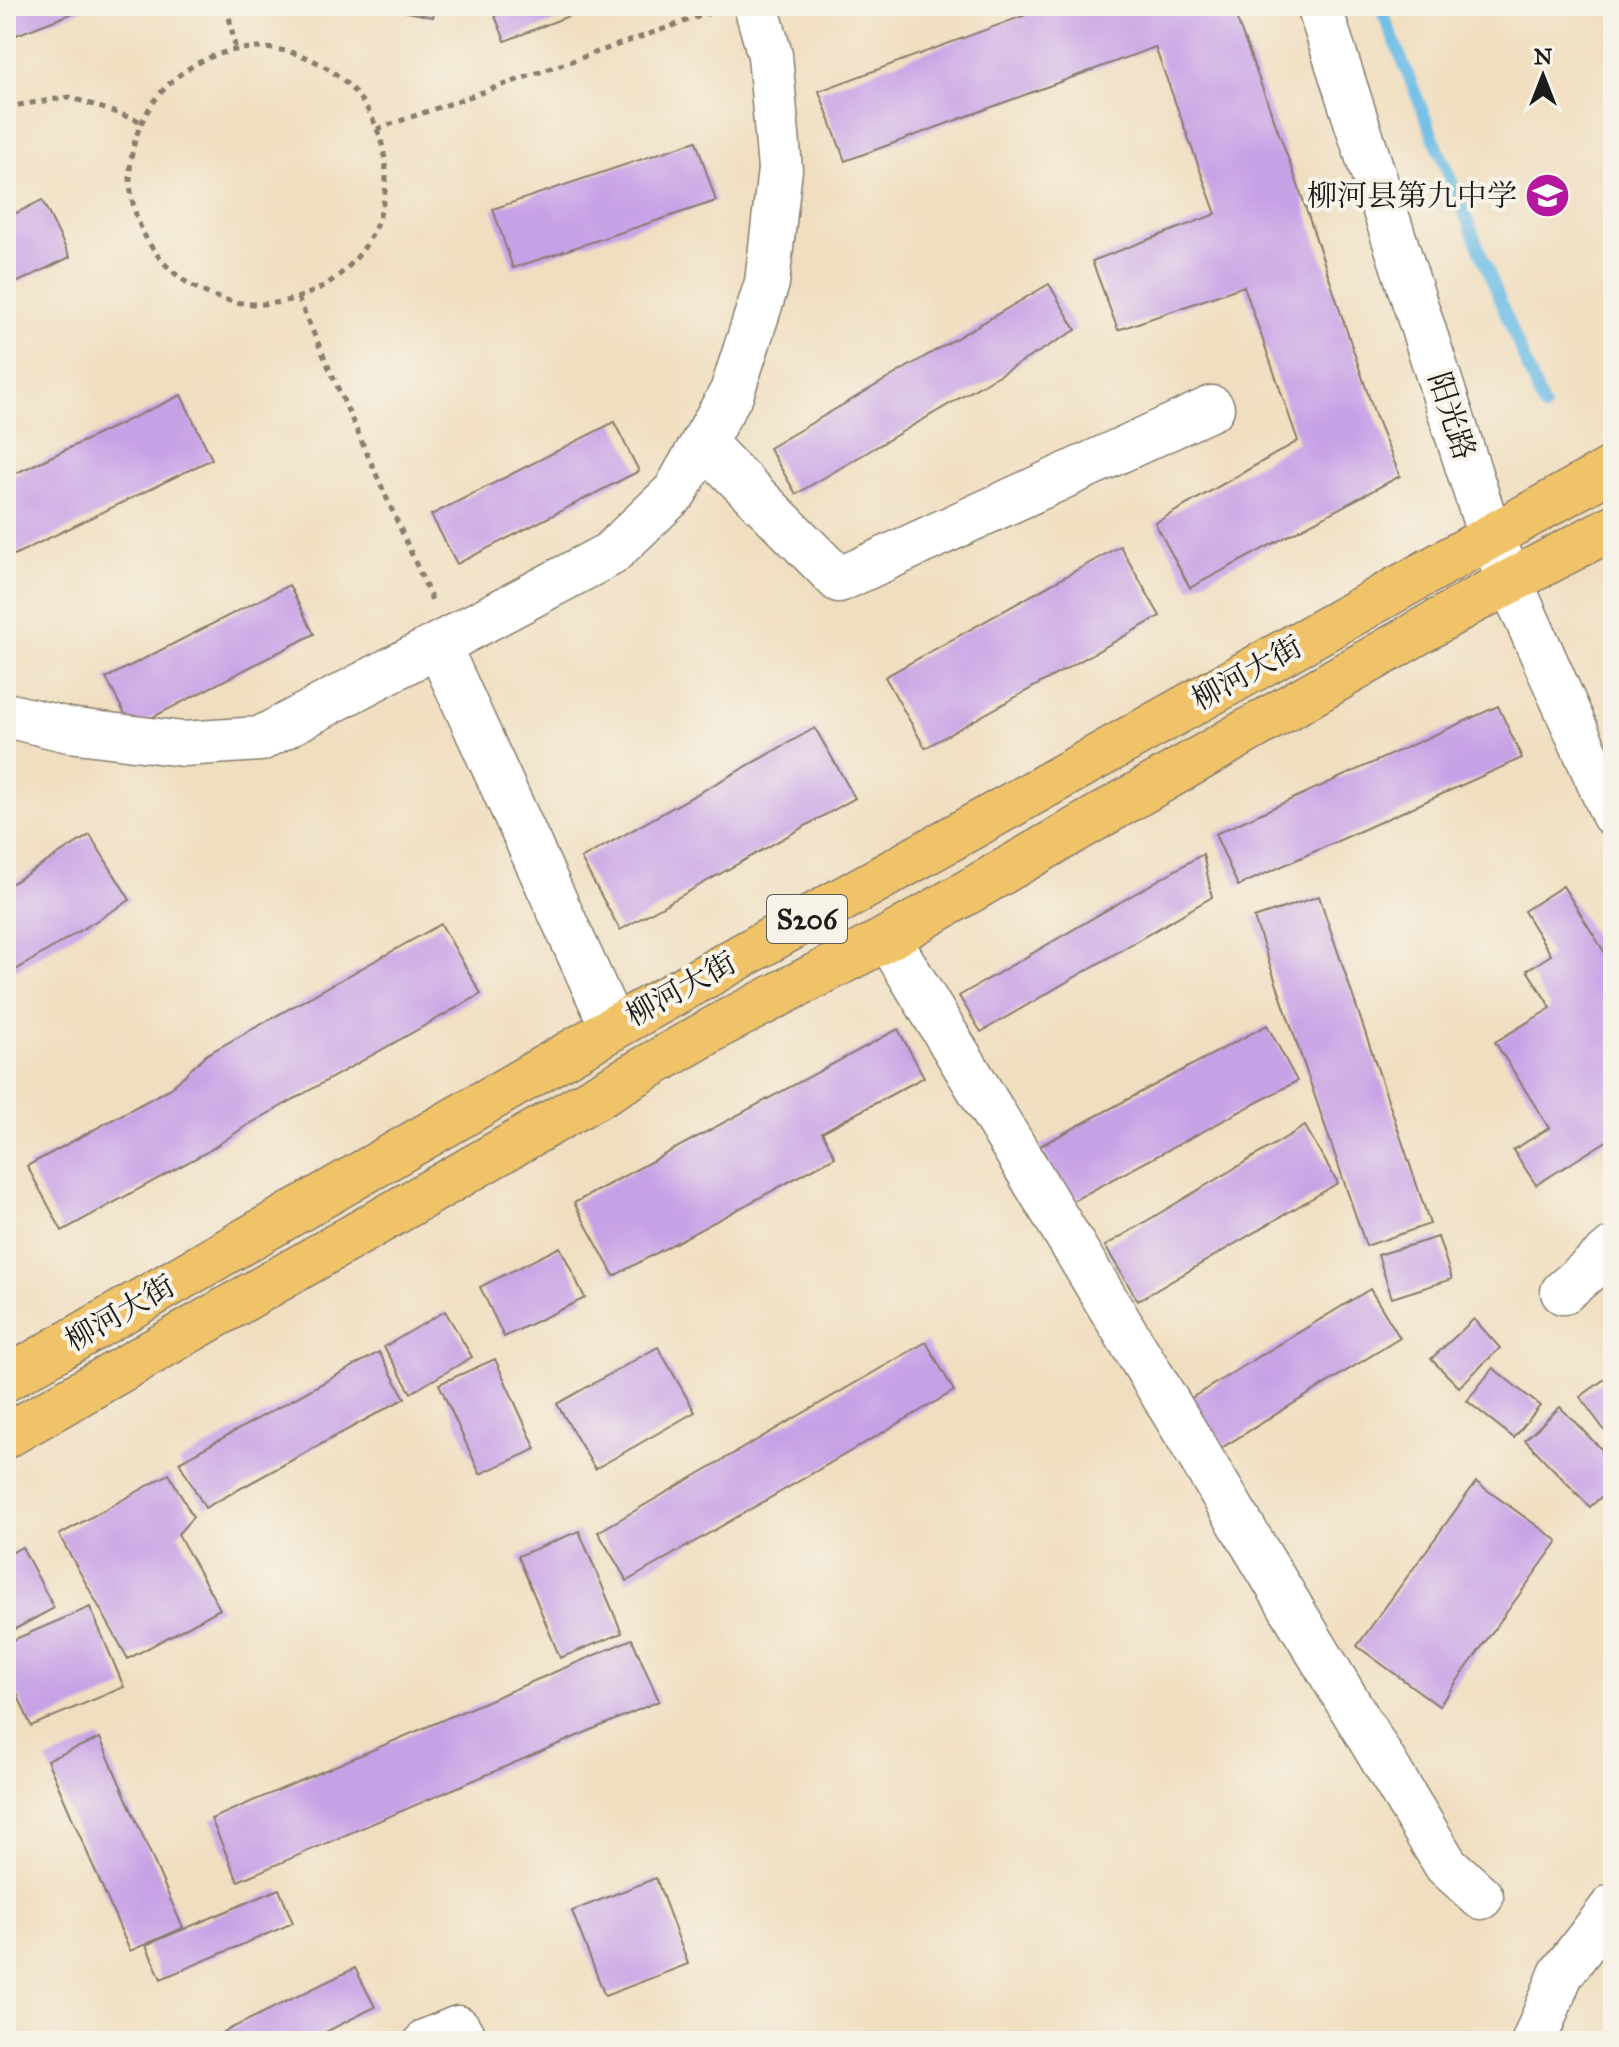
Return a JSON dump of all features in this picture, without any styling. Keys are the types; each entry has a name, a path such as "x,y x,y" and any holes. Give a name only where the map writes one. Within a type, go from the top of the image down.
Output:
{"main road":[{"name":"柳河大街","path":"6,1379 613,1028 1613,468"},
{"name":"柳河大街","path":"6,1436 726,1022 888,938 1512,581 1613,527"}],"street":[{"path":"6,715 69,730 183,744 260,739 610,554 675,492 732,392 769,269 780,169 770,55 756,6"},
{"name":"阳光路","path":"1319,6 1490,536 1613,814"},
{"path":"703,443 839,580 1212,408"},
{"path":"444,642 613,1028"},
{"path":"888,938 916,990 1446,1865 1481,1897"},
{"path":"1563,1292 1613,1249"},
{"path":"1534,2041 1561,1974 1613,1906"},
{"path":"427,2041 458,2028 465,2041"}],"path":[{"path":"227,6 236,51"},
{"path":"377,129 730,6"},
{"path":"275,50 322,65 359,97 377,129 386,165 386,190 371,236 340,275 298,298 247,304 222,299 187,282 158,257 144,236 130,186 131,161 143,122 161,92 180,74 202,61 236,51 275,50"},
{"path":"6,107 70,97 143,122"},
{"path":"298,298 444,642"}],"building":[{"path":"6,6 91,6 6,39"},
{"path":"378,6 435,6 433,17"},
{"path":"491,6 594,6 505,41"},
{"path":"1050,6 1232,6 1298,185 1375,415 1400,476 1190,588 1155,523 1298,441 1244,286 1118,330 1092,261 1216,214 1155,47 845,161 819,91"},
{"path":"696,141 716,201 513,268 493,209"},
{"path":"42,200 70,257 6,288 6,218"},
{"path":"1049,284 1076,330 796,494 769,448"},
{"path":"181,395 212,459 6,559 6,478"},
{"path":"614,422 639,471 457,564 431,515"},
{"path":"1120,546 1160,616 925,748 885,677"},
{"path":"289,585 314,634 132,728 106,678"},
{"path":"1498,706 1522,758 1238,886 1215,834"},
{"path":"815,728 855,798 620,930 581,859"},
{"path":"90,835 130,900 6,976 6,887"},
{"path":"1203,854 1212,897 981,1032 959,996"},
{"path":"1563,886 1613,966 1613,1137 1536,1185 1513,1150 1549,1128 1495,1042 1551,1008 1527,970 1551,955 1524,911"},
{"path":"1319,896 1430,1224 1366,1246 1254,918"},
{"path":"441,924 481,994 246,1126 207,1152 62,1231 27,1166 171,1088 206,1055"},
{"path":"1267,1025 1297,1081 1071,1202 1040,1146"},
{"path":"898,1029 924,1077 822,1132 835,1157 614,1276 574,1203"},
{"path":"1305,1126 1338,1183 1138,1301 1105,1246"},
{"path":"1438,1237 1452,1279 1392,1298 1378,1255"},
{"path":"560,1247 585,1298 504,1337 480,1287"},
{"path":"1370,1289 1400,1338 1218,1450 1188,1400"},
{"path":"445,1311 472,1357 411,1393 384,1347"},
{"path":"1474,1319 1500,1348 1459,1387 1431,1359"},
{"path":"926,1342 954,1391 627,1581 598,1532"},
{"path":"658,1347 695,1412 595,1469 557,1404"},
{"path":"379,1352 405,1398 205,1508 179,1462"},
{"path":"495,1359 536,1449 480,1474 439,1384"},
{"path":"1493,1368 1540,1406 1514,1438 1467,1401"},
{"path":"1613,1373 1613,1442 1580,1397"},
{"path":"1560,1407 1613,1461 1613,1486 1590,1507 1525,1440"},
{"path":"169,1474 193,1517 178,1534 220,1609 128,1659 59,1535"},
{"path":"1476,1482 1558,1541 1439,1706 1357,1646"},
{"path":"579,1531 622,1633 560,1658 518,1556"},
{"path":"22,1547 54,1608 6,1634 6,1556"},
{"path":"90,1607 124,1687 31,1726 6,1668 6,1643"},
{"path":"632,1639 659,1701 238,1881 211,1819"},
{"path":"100,1738 183,1928 130,1951 47,1760"},
{"path":"656,1878 688,1964 605,1996 572,1911"},
{"path":"279,1889 293,1923 161,1979 146,1945"},
{"path":"355,1968 375,2007 308,2041 205,2041"}],"waterway":[{"path":"1380,6 1544,408"}],"place":[{"name":"柳河县第九中学","path":"1548,196"}]}
